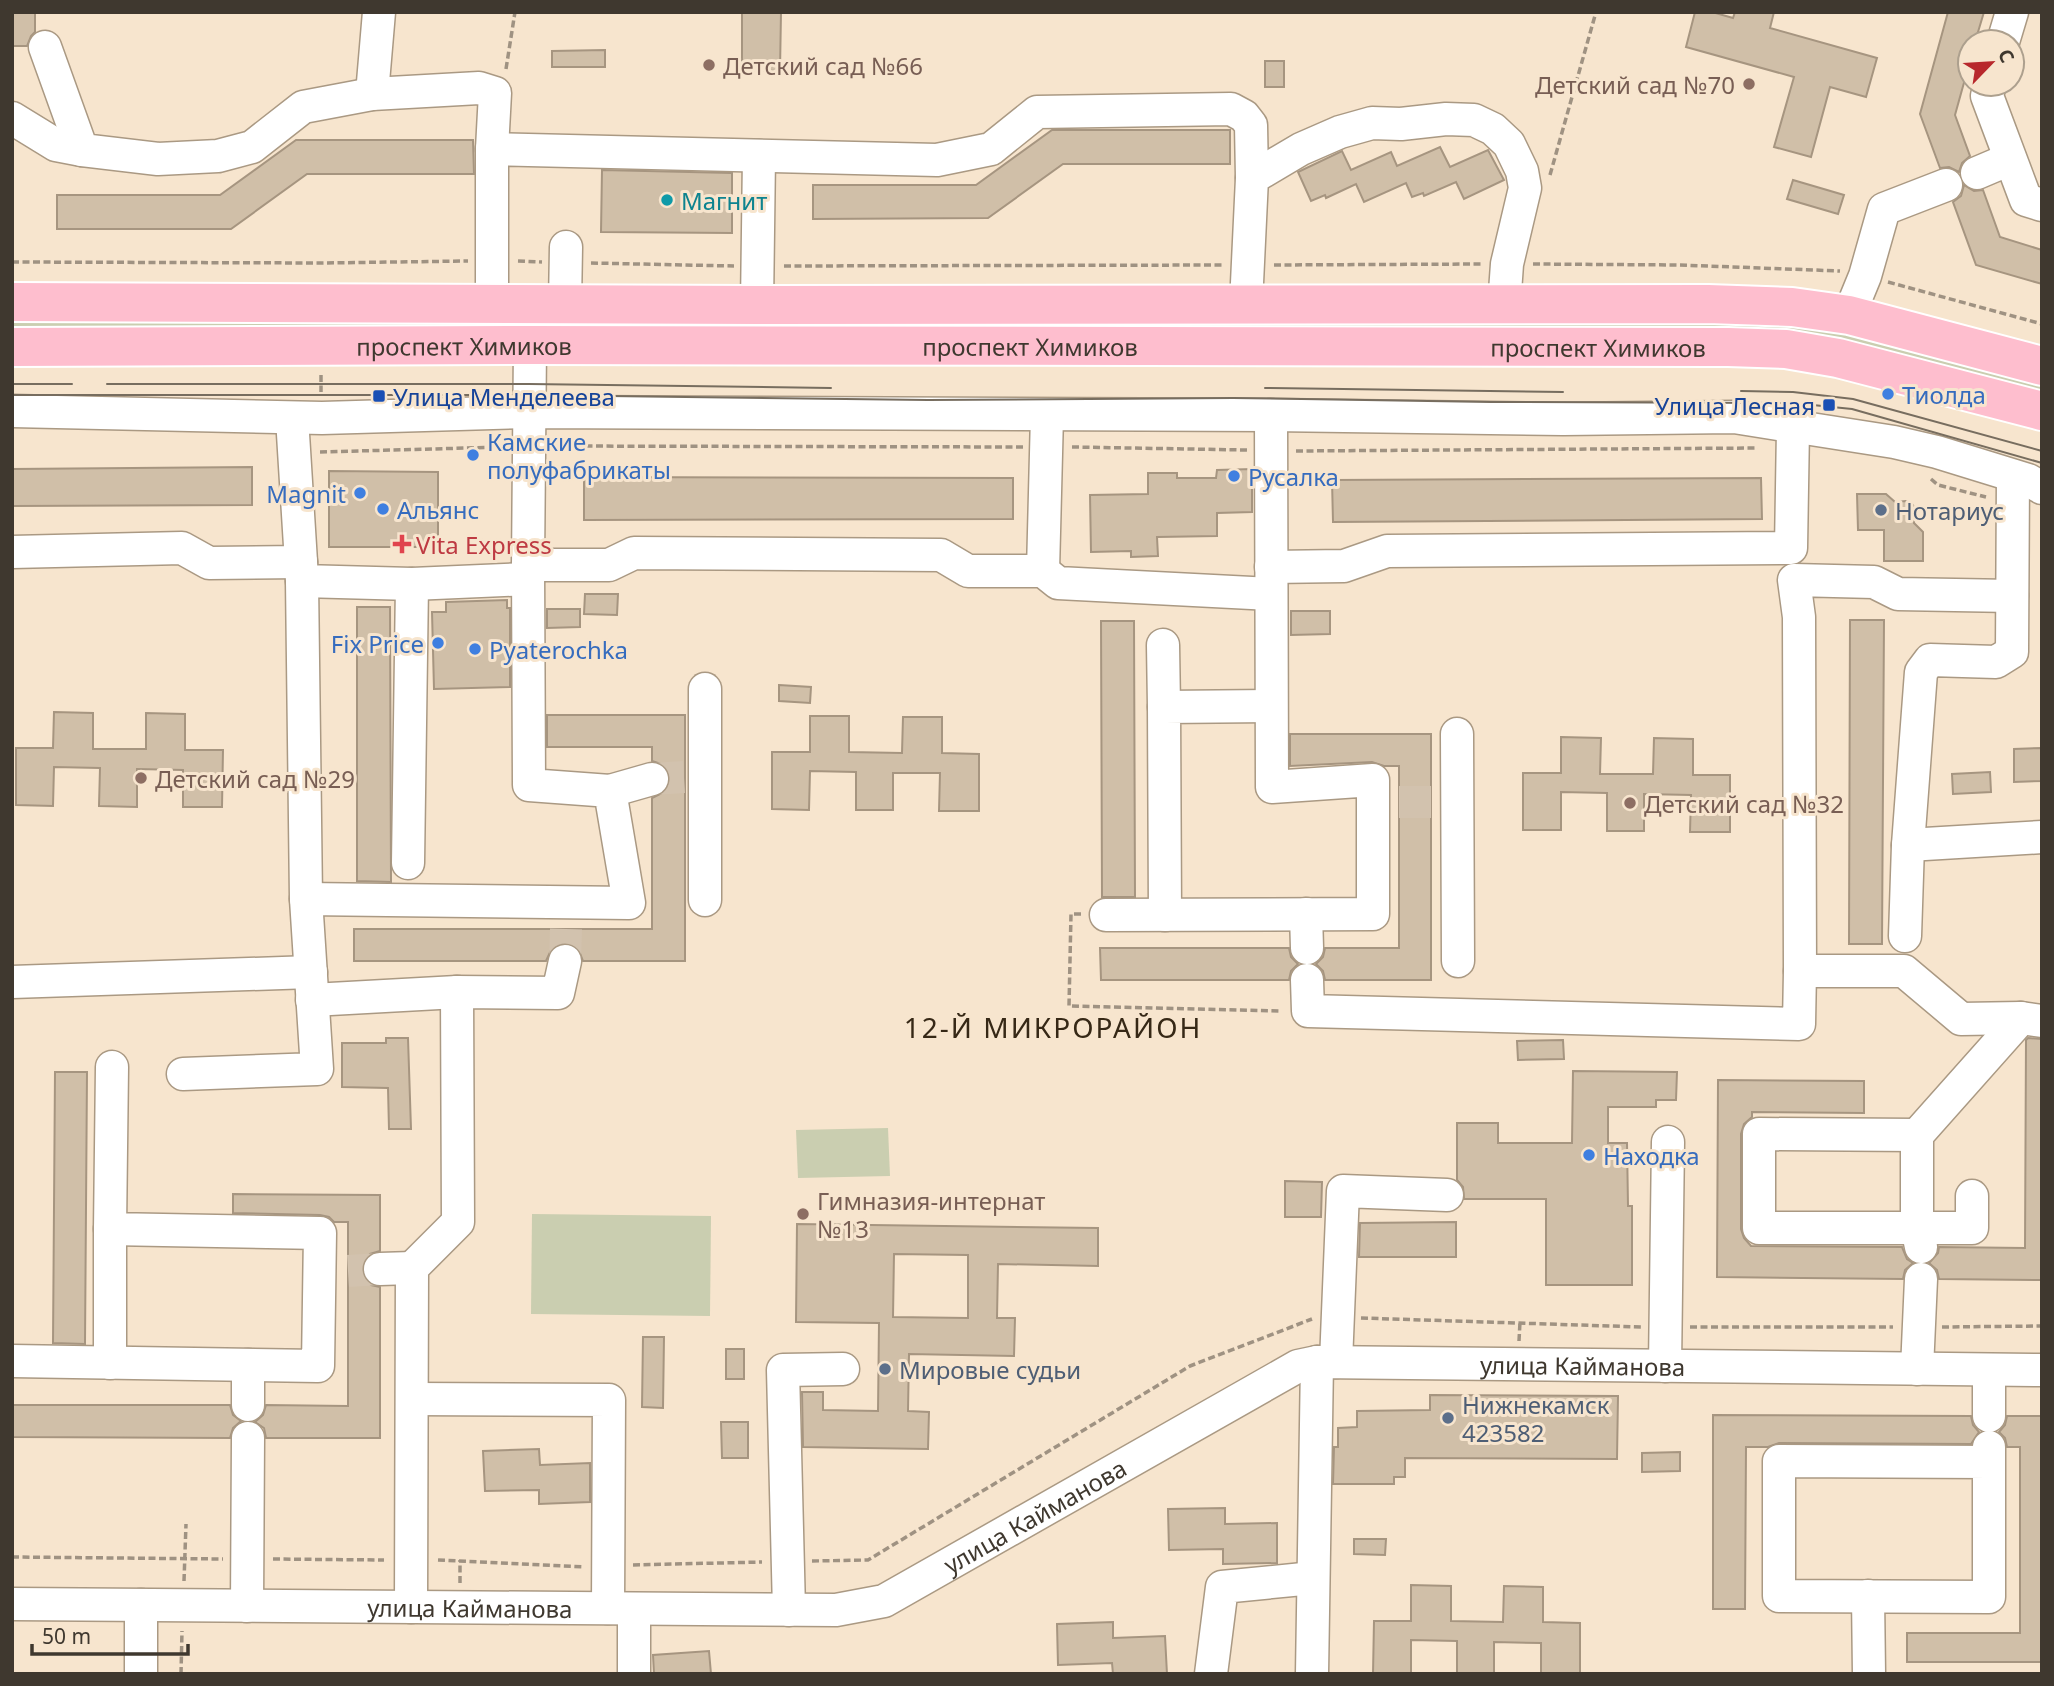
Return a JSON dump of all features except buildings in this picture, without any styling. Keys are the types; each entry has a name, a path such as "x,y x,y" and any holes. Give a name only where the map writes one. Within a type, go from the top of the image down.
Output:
{"main road":[{"name":"проспект Химиков","path":"12,302 1504,306 1708,304 1792,307 1849,316 2042,366"},
{"name":"проспект Химиков","path":"12,347 1739,347 1786,349 1850,360 2042,411"}],"street":[{"path":"372,93 379,12"},
{"path":"45,47 82,150"},
{"path":"12,118 55,145 82,150 158,159 218,156 252,148 303,107 372,93 479,88 495,93 492,149 492,304"},
{"path":"1988,98 2026,200 2042,205"},
{"path":"492,149 937,160 991,149 1037,112 1231,109 1244,116 1251,125 1252,178 1246,304"},
{"path":"1252,178 1301,149 1340,132 1372,123 1474,120 1493,129 1508,144 1522,171 1525,188 1507,264 1504,306"},
{"path":"757,305 759,156"},
{"path":"1976,173 2010,159"},
{"path":"1849,316 1865,276 1884,209 1946,185"},
{"path":"565,304 566,255"},
{"path":"530,345 529,785 610,791 652,779"},
{"path":"12,411 292,418 528,412 1563,419 1734,417 1793,438 1894,442 1937,452 2023,489 2012,596 2012,652 1996,662 1930,660 1921,672 1908,845 1905,936"},
{"path":"1043,571 1047,415"},
{"path":"1106,915 1374,914 1386,802 1373,780 1272,787 1271,415"},
{"path":"183,1074 317,1069 306,899 302,572 292,418"},
{"path":"1307,980 1308,1012 1799,1024 1799,617 1791,548 1793,438"},
{"path":"12,552 182,548 209,564 412,584 609,565 634,553 927,554 941,555 968,571 1043,571 1058,583 1271,581 1344,566 1387,551 1791,548"},
{"path":"1794,580 1874,582 1898,594 2012,596"},
{"path":"408,863 412,584"},
{"path":"1163,645 1165,915"},
{"path":"705,689 695,775 705,900"},
{"path":"1164,707 1271,706"},
{"path":"1457,734 1444,802 1458,961"},
{"path":"306,899 563,915 629,902 610,791"},
{"path":"1908,845 2042,837"},
{"path":"1306,914 1307,948"},
{"path":"12,982 558,993 565,961"},
{"path":"1800,971 1904,971 1961,1019 2031,1019"},
{"path":"380,1269 412,1268 458,1222 457,992"},
{"path":"1919,1237 1917,1135 2031,1019"},
{"path":"110,1363 112,1067"},
{"path":"1917,1135 1759,1134 1759,1228 1919,1237 1972,1228 1972,1196"},
{"path":"1665,1366 1668,1142"},
{"path":"1312,1674 1313,1578 1327,1362 1338,1318 1343,1191 1447,1195"},
{"path":"12,1361 318,1366 334,1271 320,1233 110,1229"},
{"path":"411,1607 412,1268"},
{"path":"1917,1369 1921,1279"},
{"name":"улица Кайманова","path":"12,1604 836,1610 884,1601 1298,1366 1327,1362 2042,1370"},
{"path":"248,1365 248,1405"},
{"path":"789,1610 783,1370 843,1369"},
{"path":"1989,1370 1989,1416"},
{"path":"413,1399 610,1400 609,1566 634,1674"},
{"path":"247,1606 248,1438"},
{"path":"1989,1455 1989,1597 1868,1596 1779,1596 1779,1461 1989,1455"},
{"path":"1211,1674 1222,1587 1313,1578"},
{"path":"1868,1596 1868,1674"},
{"path":"141,1605 141,1674"}],"path":[{"path":"495,93 506,71 515,12"},
{"path":"1547,185 1596,12"},
{"path":"12,262 492,261 566,255 757,266 1693,265 1837,271 1865,276 2042,324"},
{"path":"320,453 528,446 1046,447 1271,451 1793,438"},
{"path":"1923,473 1938,485 2023,489"},
{"path":"1106,915 1071,914 1069,1006 1308,1012"},
{"path":"12,1557 411,1560 609,1566 869,1560 1191,1366 1318,1317 1666,1327 2042,1326"}],"green space":[{"path":"14,320 1728,320 1845,331 2042,383 2042,394 1882,349 14,331"},
{"path":"888,1128 890,1176 798,1178 796,1130"},
{"path":"532,1214 711,1216 710,1316 531,1314"}],"tunnel":[{"path":"652,779 684,777"},
{"path":"1399,802 1431,802"},
{"path":"565,961 566,929"},
{"path":"348,1271 380,1269"}],"tram line":[{"path":"12,384 72,384"},
{"path":"107,384 529,384 831,388"},
{"path":"1265,388 1563,392"},
{"path":"1741,391 1793,392 1853,399 2042,451"},
{"path":"12,395 529,395 928,400 1233,398 1793,403 1852,409 2042,463"}],"place":[{"name":"Детский сад №66","path":"709,65"},
{"name":"Детский сад №70","path":"1749,84"},
{"name":"Магнит","path":"667,200"},
{"name":"Тиолда","path":"1888,394"},
{"name":"Улица Менделеева","path":"379,396"},
{"name":"Улица Лесная","path":"1829,405"},
{"name":"Камские полуфабрикаты","path":"473,455"},
{"name":"Русалка","path":"1234,476"},
{"name":"Magnit","path":"360,493"},
{"name":"Альянс","path":"383,509"},
{"name":"Нотариус","path":"1881,510"},
{"name":"Vita Express","path":"402,544"},
{"name":"Fix Price","path":"438,643"},
{"name":"Pyaterochka","path":"475,649"},
{"name":"Детский сад №29","path":"141,778"},
{"name":"Детский сад №32","path":"1630,803"},
{"name":"Находка","path":"1589,1155"},
{"name":"Гимназия-интернат №13","path":"803,1214"},
{"name":"Мировые судьи","path":"885,1369"},
{"name":"Нижнекамск 423582","path":"1448,1418"}],"district":[{"name":"12-Й МИКРОРАЙОН","path":"1053,1027"}]}
